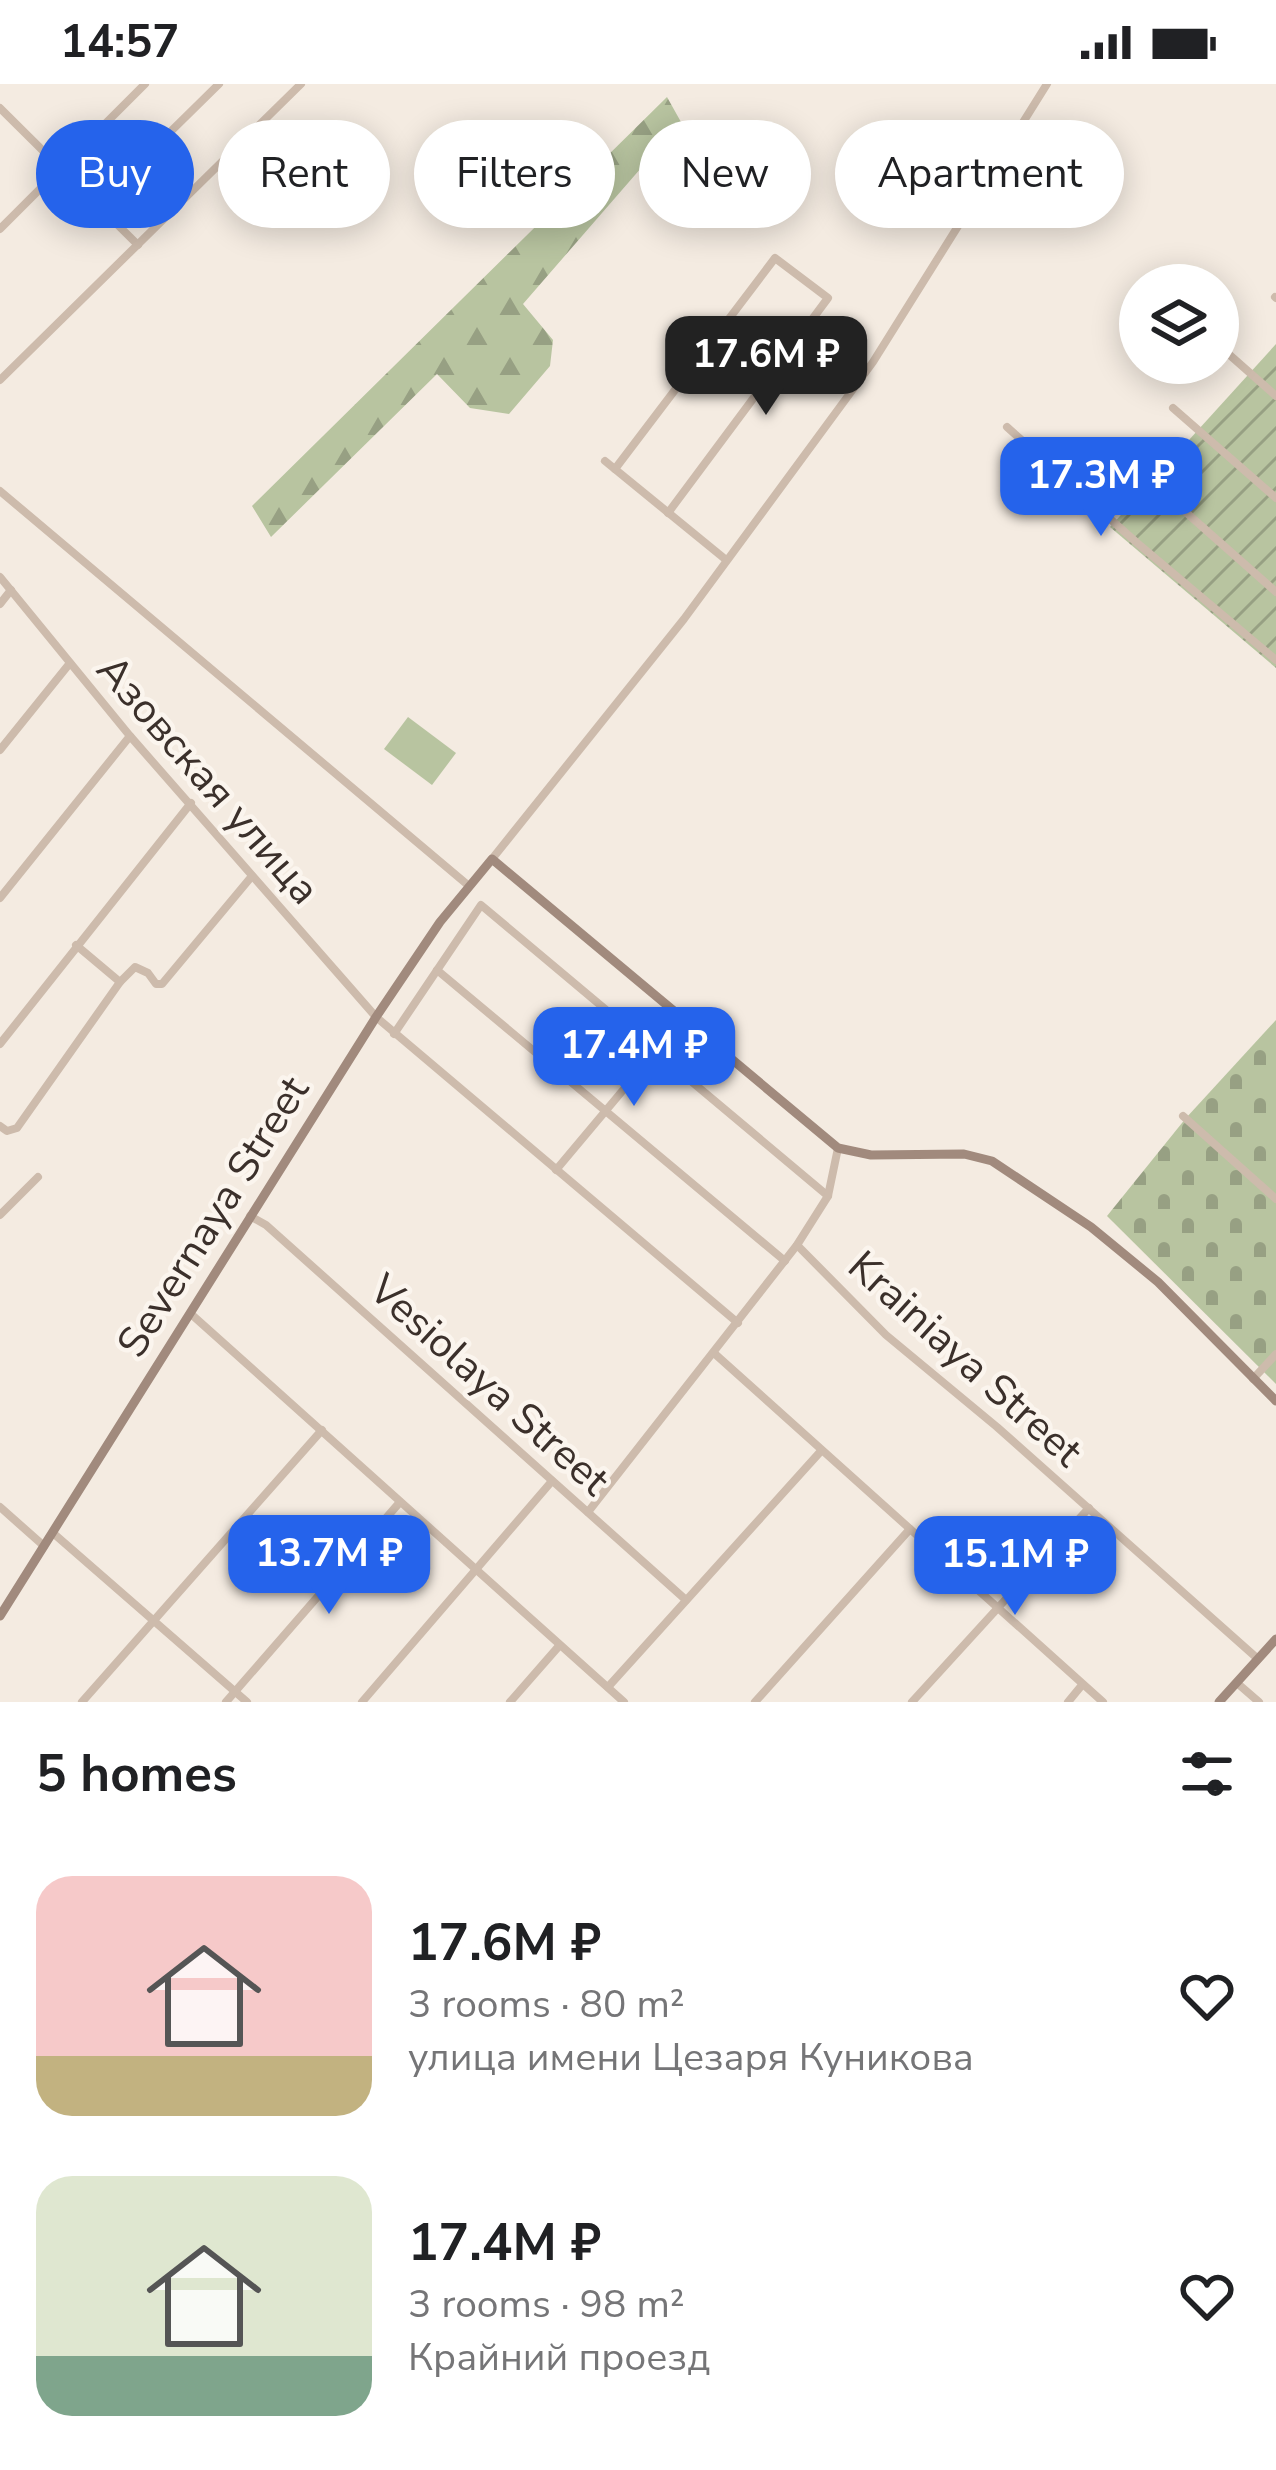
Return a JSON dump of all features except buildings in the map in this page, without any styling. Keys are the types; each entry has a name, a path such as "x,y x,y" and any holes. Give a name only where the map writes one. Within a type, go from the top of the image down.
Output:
{"street":[{"path":"109,120 145,84"},
{"path":"182,120 219,84"},
{"path":"0,380 301,84"},
{"path":"1047,84 873,362 684,619 492,859 838,1148 871,1155 964,1154 992,1161 1091,1227 1158,1282 1276,1401"},
{"path":"0,108 36,143"},
{"path":"0,230 36,193"},
{"path":"121,228 138,245"},
{"path":"615,470 775,258 828,298 668,513"},
{"path":"1239,363 1276,396"},
{"path":"1173,408 1276,498"},
{"path":"1007,427 1276,660"},
{"path":"605,461 725,559"},
{"path":"1129,462 1276,592"},
{"path":"0,491 469,886"},
{"name":"Азовская улица","path":"0,577 130,736 376,1017 738,1323"},
{"path":"0,604 10,590"},
{"path":"0,750 70,663"},
{"path":"0,898 130,736"},
{"path":"0,1044 190,803"},
{"name":"Severnaya Street","path":"0,1616 376,1017 492,859"},
{"path":"1,1127 17,1128 135,967 148,973 156,985 166,981 252,876"},
{"path":"394,1034 481,905 828,1196"},
{"path":"76,945 120,982"},
{"path":"436,970 785,1261"},
{"path":"556,1170 685,1023"},
{"path":"1184,1116 1276,1198"},
{"path":"588,1512 797,1245 828,1196 838,1148"},
{"path":"0,1215 38,1177"},
{"name":"Vesiolaya Street","path":"250,1216 686,1600"},
{"name":"Krainiaya Street","path":"797,1245 886,1335 1258,1659"},
{"path":"191,1313 624,1702"},
{"path":"715,1354 1102,1702"},
{"path":"1253,1379 1276,1354"},
{"path":"82,1702 322,1430"},
{"path":"608,1687 821,1451"},
{"path":"362,1702 551,1481"},
{"path":"226,1702 400,1502"},
{"path":"0,1507 45,1546"},
{"path":"912,1702 1089,1508"},
{"path":"755,1702 910,1529"},
{"path":"52,1533 247,1702"},
{"path":"1219,1702 1276,1639"},
{"path":"510,1702 559,1646"},
{"path":"1237,1683 1259,1702"},
{"path":"1068,1702 1083,1684"}],"green space":[{"path":"667,97 680,120 644,120"},
{"path":"639,125 639,170 615,198 615,148"},
{"path":"534,228 589,228 523,304 553,340 550,366 509,414 470,408 437,374 271,537 252,506"},
{"path":"1276,344 1276,668 1110,527"},
{"path":"408,717 456,753 432,785 384,749"},
{"path":"1276,1020 1276,1384 1107,1216 1186,1118"}]}
